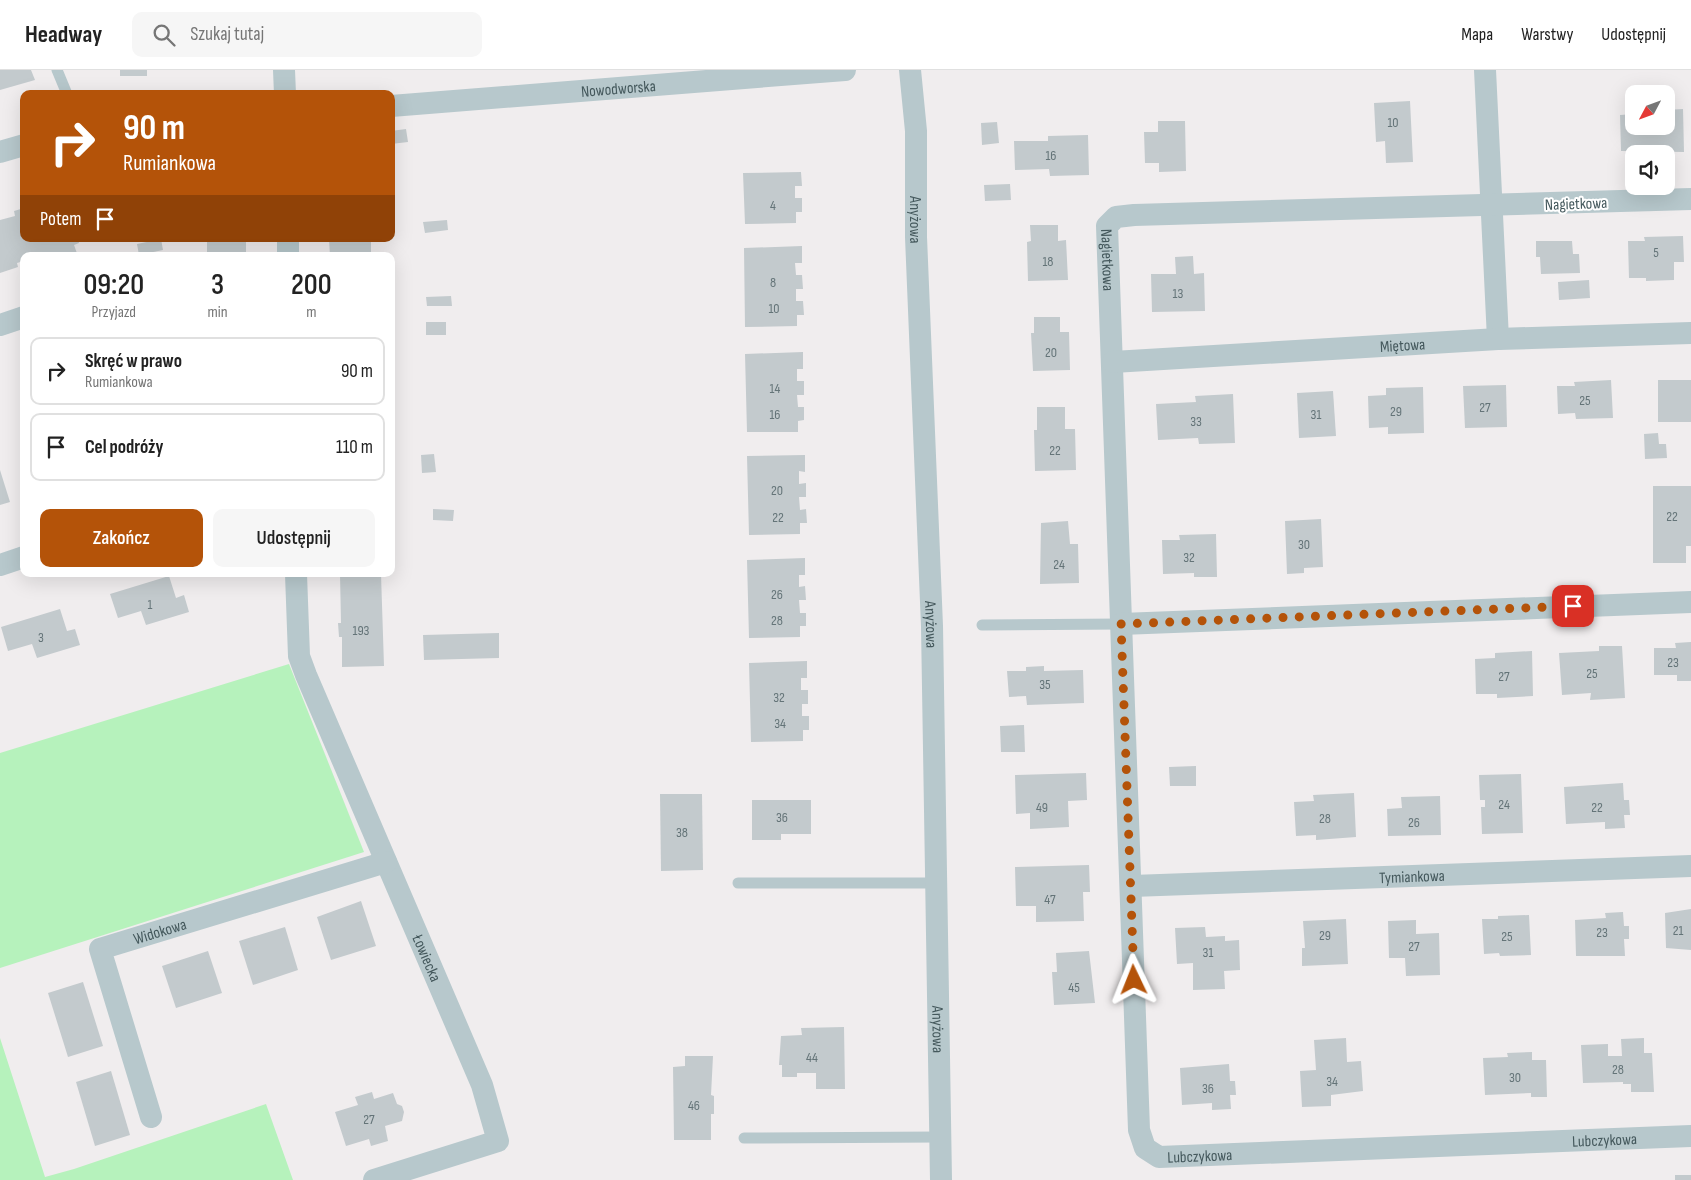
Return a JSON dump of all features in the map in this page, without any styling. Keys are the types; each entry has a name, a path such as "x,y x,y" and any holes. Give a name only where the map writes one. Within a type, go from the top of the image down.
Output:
{"street":[{"path":"284,70 285,90"},
{"name":"Nowodworska","path":"395,106 845,70"},
{"name":"Anyżowa","path":"910,70 916,131 916,238 932,626 941,1180"},
{"path":"1484,70 1498,339"},
{"path":"0,152 20,147"},
{"name":"Nagietkowa","path":"1121,624 1107,226 1116,217 1691,199"},
{"path":"0,325 20,318"},
{"name":"Miętowa","path":"1113,362 1498,339 1691,333"},
{"path":"0,565 20,558"},
{"name":"Łowiecka","path":"296,577 299,656 482,1085 498,1141 374,1180"},
{"path":"1121,624 1691,602"},
{"name":"Lubczykowa","path":"1121,624 1132,886 1139,1130 1145,1148 1159,1157 1691,1136"},
{"name":"Widokowa","path":"151,1117 100,949 386,862"},
{"name":"Tymiankowa","path":"1132,886 1691,866"}],"lane":[{"path":"57,70 65,90"},
{"path":"982,625 1121,624"},
{"path":"738,883 937,883"},
{"path":"744,1138 939,1137"}],"green space":[{"path":"289,664 364,852 0,968 0,753"},
{"path":"0,1038 45,1177 266,1104 293,1180 0,1180"}],"building":[{"path":"0,70 31,70 35,80 0,90"},
{"path":"120,70 147,70 147,76 120,76"},
{"path":"1410,101 1413,162 1386,163 1385,141 1376,142 1374,103"},
{"path":"1675,109 1683,109 1684,152 1675,152 1675,145 1625,145 1625,151 1621,151 1620,115 1625,115 1625,135 1675,135"},
{"path":"1158,121 1185,121 1186,171 1159,172 1159,163 1145,163 1144,132 1158,132"},
{"path":"997,122 999,143 982,145 981,123"},
{"path":"406,129 408,142 395,144 395,130"},
{"path":"1088,135 1089,175 1050,176 1049,169 1015,170 1014,141 1048,141 1048,136"},
{"path":"801,172 802,186 795,186 795,198 802,198 802,212 796,212 796,223 745,224 743,173"},
{"path":"1010,184 1011,200 985,201 984,185"},
{"path":"20,209 20,242 79,242 74,245 77,252 20,252 20,262 17,263 18,267 0,273 0,220 15,216 14,211"},
{"path":"447,220 448,230 425,233 423,222"},
{"path":"1030,225 1058,225 1058,241 1066,240 1068,280 1028,281 1027,242 1031,241"},
{"path":"1683,236 1684,262 1674,262 1674,280 1646,281 1646,278 1629,278 1628,241 1645,241 1644,237"},
{"path":"1536,241 1572,241 1573,254 1579,254 1580,273 1541,274 1540,257 1536,257"},
{"path":"162,242 163,250 138,252 137,244"},
{"path":"207,242 246,242 246,252 207,252"},
{"path":"329,242 371,242 371,252 330,252"},
{"path":"802,246 802,263 795,263 796,275 802,275 803,289 796,289 796,301 803,301 804,315 797,315 797,326 745,327 744,248"},
{"path":"1193,256 1194,274 1204,273 1205,311 1152,312 1151,274 1176,274 1175,257"},
{"path":"1589,280 1590,298 1559,300 1558,282"},
{"path":"451,296 452,306 427,306 426,297"},
{"path":"1034,317 1060,317 1060,332 1069,332 1070,370 1033,371 1031,333 1034,333"},
{"path":"426,322 446,322 446,335 426,335"},
{"path":"803,352 803,369 797,369 797,381 804,381 804,395 797,395 798,407 804,407 804,420 798,421 798,432 747,432 745,354"},
{"path":"1611,380 1613,418 1576,419 1575,413 1558,414 1557,386 1575,386 1574,382"},
{"path":"1658,380 1691,380 1691,422 1658,422"},
{"path":"1506,385 1507,427 1465,428 1463,386"},
{"path":"1423,387 1424,433 1388,434 1388,427 1369,428 1368,396 1386,395 1386,388"},
{"path":"1333,391 1336,436 1299,438 1297,393"},
{"path":"1233,394 1235,443 1199,444 1198,438 1158,440 1156,404 1196,402 1195,396"},
{"path":"1037,407 1065,407 1065,429 1075,429 1076,470 1035,471 1034,430 1037,430"},
{"path":"1658,433 1659,444 1666,444 1667,458 1645,459 1644,434"},
{"path":"434,454 436,472 422,473 421,455"},
{"path":"805,455 805,472 799,471 799,484 806,483 806,497 799,497 800,510 806,509 807,523 800,523 800,534 749,535 747,456"},
{"path":"0,470 10,502 0,505"},
{"path":"1653,486 1691,486 1691,546 1686,546 1686,563 1653,563"},
{"path":"433,509 454,510 453,521 433,520"},
{"path":"1321,519 1323,567 1304,568 1304,573 1287,574 1285,521"},
{"path":"1068,521 1070,544 1078,544 1079,583 1040,584 1041,523"},
{"path":"1216,534 1217,577 1194,577 1194,573 1163,574 1162,540 1180,540 1179,535"},
{"path":"805,558 805,575 799,575 799,587 805,586 806,600 799,600 800,613 806,613 806,626 800,626 800,637 749,638 747,560"},
{"path":"169,577 176,598 184,595 189,612 146,625 141,611 118,618 110,594"},
{"path":"340,577 381,577 384,666 342,667 342,637 339,637 338,623 341,623"},
{"path":"60,609 67,631 75,629 80,645 37,658 32,644 8,651 1,627"},
{"path":"499,633 499,658 424,660 423,635"},
{"path":"1691,642 1691,681 1677,681 1677,675 1654,675 1654,648 1676,648 1675,643"},
{"path":"1599,646 1622,646 1625,698 1590,700 1591,693 1562,695 1559,653 1599,651"},
{"path":"1532,651 1533,696 1497,698 1497,694 1476,694 1475,659 1495,658 1495,653"},
{"path":"807,661 807,678 801,678 801,690 808,690 808,704 802,704 802,716 809,716 809,730 803,730 803,741 751,742 749,663"},
{"path":"1044,666 1044,671 1083,670 1084,703 1027,705 1026,696 1009,697 1007,671 1026,671 1026,667"},
{"path":"1024,725 1025,752 1001,752 1000,726"},
{"path":"1196,766 1196,786 1170,786 1169,767"},
{"path":"1086,773 1087,800 1068,801 1069,827 1030,829 1030,813 1016,814 1015,775"},
{"path":"1521,774 1523,833 1482,834 1481,807 1485,807 1485,800 1480,800 1479,775"},
{"path":"1623,783 1624,800 1629,800 1630,815 1624,815 1625,828 1605,829 1605,822 1566,824 1564,787"},
{"path":"1354,793 1356,837 1316,840 1316,835 1296,836 1294,802 1314,801 1313,795"},
{"path":"660,794 702,794 703,870 661,871"},
{"path":"1440,796 1441,835 1388,836 1387,809 1402,808 1401,797"},
{"path":"752,800 811,800 811,834 781,834 781,840 752,840"},
{"path":"1089,865 1090,892 1083,892 1084,921 1036,922 1036,906 1016,906 1015,867"},
{"path":"361,901 376,946 331,960 317,917"},
{"path":"1691,909 1691,950 1666,948 1665,913"},
{"path":"1623,912 1624,926 1629,926 1629,939 1624,939 1625,956 1576,956 1575,920 1606,918 1605,913"},
{"path":"1529,915 1531,955 1500,956 1499,953 1484,954 1482,919 1498,919 1498,916"},
{"path":"1346,919 1348,964 1302,966 1302,948 1305,948 1303,921"},
{"path":"1416,920 1416,934 1439,933 1440,975 1406,976 1405,958 1389,958 1388,921"},
{"path":"285,927 298,970 253,985 239,941"},
{"path":"1205,927 1206,937 1225,936 1225,941 1239,940 1240,970 1224,971 1225,989 1193,990 1193,963 1177,964 1175,928"},
{"path":"208,951 222,993 176,1008 162,966"},
{"path":"1089,951 1095,1003 1054,1005 1052,972 1057,972 1056,953"},
{"path":"83,982 103,1046 68,1057 48,993"},
{"path":"844,1027 845,1089 816,1089 816,1073 797,1073 797,1077 782,1077 782,1065 779,1065 781,1036 802,1035 801,1028"},
{"path":"1346,1038 1347,1062 1361,1061 1363,1091 1331,1095 1331,1106 1302,1107 1300,1071 1316,1070 1314,1040"},
{"path":"1644,1038 1644,1053 1652,1053 1654,1092 1631,1092 1631,1084 1623,1084 1623,1082 1583,1083 1581,1045 1608,1044 1608,1056 1622,1056 1621,1039"},
{"path":"1532,1052 1532,1060 1546,1060 1547,1097 1531,1097 1531,1093 1485,1095 1483,1058 1508,1057 1507,1053"},
{"path":"685,1056 713,1056 711,1095 714,1096 714,1114 711,1114 711,1140 674,1140 673,1067 685,1066"},
{"path":"1229,1064 1230,1081 1235,1081 1236,1095 1230,1095 1231,1109 1212,1110 1212,1103 1182,1105 1180,1068"},
{"path":"111,1071 130,1135 95,1146 76,1082"},
{"path":"372,1092 374,1099 393,1093 397,1104 402,1106 404,1112 402,1121 385,1126 388,1141 371,1146 369,1139 346,1146 335,1112 358,1105 355,1097"},
{"path":"1675,1175 1691,1175 1691,1180 1675,1180"}],"route":[{"path":"1134,980 1121,624 1573,606"}]}
